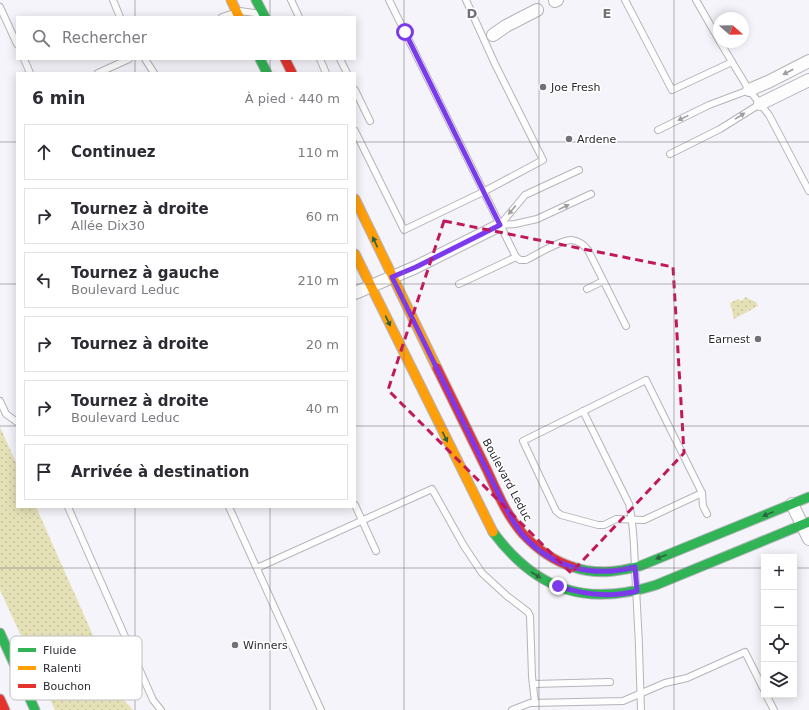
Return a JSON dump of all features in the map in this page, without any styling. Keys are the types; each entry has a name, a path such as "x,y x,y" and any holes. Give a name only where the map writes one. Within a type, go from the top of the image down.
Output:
{"main road":[{"path":"231,0 238,14"},
{"path":"256,0 264,16"},
{"path":"260,60 266,72"},
{"path":"286,60 292,72"},
{"name":"Boulevard Leduc","path":"356,201 499,495 523,535 550,557 560,562 596,572 612,572 635,567 661,558 809,497"},
{"path":"356,256 496,538 515,560 549,583 578,593 605,595 637,591 666,581 805,523"},
{"path":"0,634 10,656"},
{"path":"0,699 5,710"},
{"path":"30,700 35,710"}],"street":[{"path":"493,35 506,26 536,10"},
{"path":"749,90 809,61"},
{"path":"760,104 809,80"},
{"path":"356,293 416,267 500,225"},
{"path":"792,504 805,523 809,539"}],"lane":[{"path":"113,0 120,16"},
{"path":"291,0 299,16"},
{"path":"390,0 516,257 520,260 526,260 563,242 572,240 584,245 588,250 626,326"},
{"path":"356,133 404,230 483,192 542,160 495,64 466,0"},
{"path":"625,0 672,90 732,62"},
{"path":"696,0 713,29"},
{"path":"0,7 16,42"},
{"path":"227,16 244,11 264,16"},
{"path":"724,48 749,90 769,115 809,191"},
{"path":"24,60 30,72"},
{"path":"100,72 127,60"},
{"path":"146,60 153,72"},
{"path":"320,60 326,72"},
{"path":"340,60 346,72"},
{"path":"658,130 709,105 749,90"},
{"path":"356,92 370,121"},
{"path":"670,154 720,129 760,104"},
{"path":"500,225 526,195 578,170"},
{"path":"500,225 515,224 537,219 591,194"},
{"path":"459,284 516,257"},
{"path":"587,289 603,281"},
{"path":"702,493 644,520 616,519 604,525 598,525 561,515 558,513 523,441 646,380 702,493 703,506 707,514"},
{"path":"0,401 6,414 16,421"},
{"path":"583,411 629,504 632,520 637,591 641,710"},
{"path":"257,568 432,489 464,546 482,572 507,596 528,612 530,622 535,703"},
{"path":"356,507 376,551"},
{"path":"68,508 125,636"},
{"path":"229,508 321,710"},
{"path":"512,710 526,704 535,703 623,701 665,683 687,678 745,652 761,684"},
{"path":"142,675 153,700 161,710"},
{"path":"533,684 610,682"},
{"path":"768,698 774,710"}],"highlighted area":[{"path":"444,221 673,267 684,453 571,573 388,390"}],"shaded area":[{"path":"745,297 756,302 758,306 734,319 730,303 738,299 742,301"},
{"path":"0,427 16,463 16,508 36,508 93,636 21,636 0,590"},
{"path":"50,700 124,700 133,710 55,710"}],"traffic: fast":[{"path":"256,0 264,16"},
{"path":"260,60 266,72"},
{"path":"573,567 582,570 606,572 640,566 809,497"},
{"path":"493,532 510,552 527,568 546,580 565,589 586,593 608,594 631,591 656,585 809,522"},
{"path":"0,633 10,655"},
{"path":"30,700 35,710"}],"traffic: slow":[{"path":"231,0 239,16"},
{"path":"356,201 437,368"},
{"path":"356,256 493,532"}],"traffic: jam":[{"path":"286,60 292,72"},
{"path":"437,368 512,520 534,545 553,558 573,567"},
{"path":"0,699 5,710"}],"place":[{"name":"Joe Fresh","path":"543,87"},
{"name":"Ardene","path":"569,139"},
{"name":"Earnest","path":"758,339"},
{"name":"Winners","path":"235,645"}],"route":[{"path":"405,32 500,225 416,267 392,277 499,495 523,535 550,557 570,566 596,572 612,572 635,567 637,591 612,595 598,595 578,593 558,586"}]}
